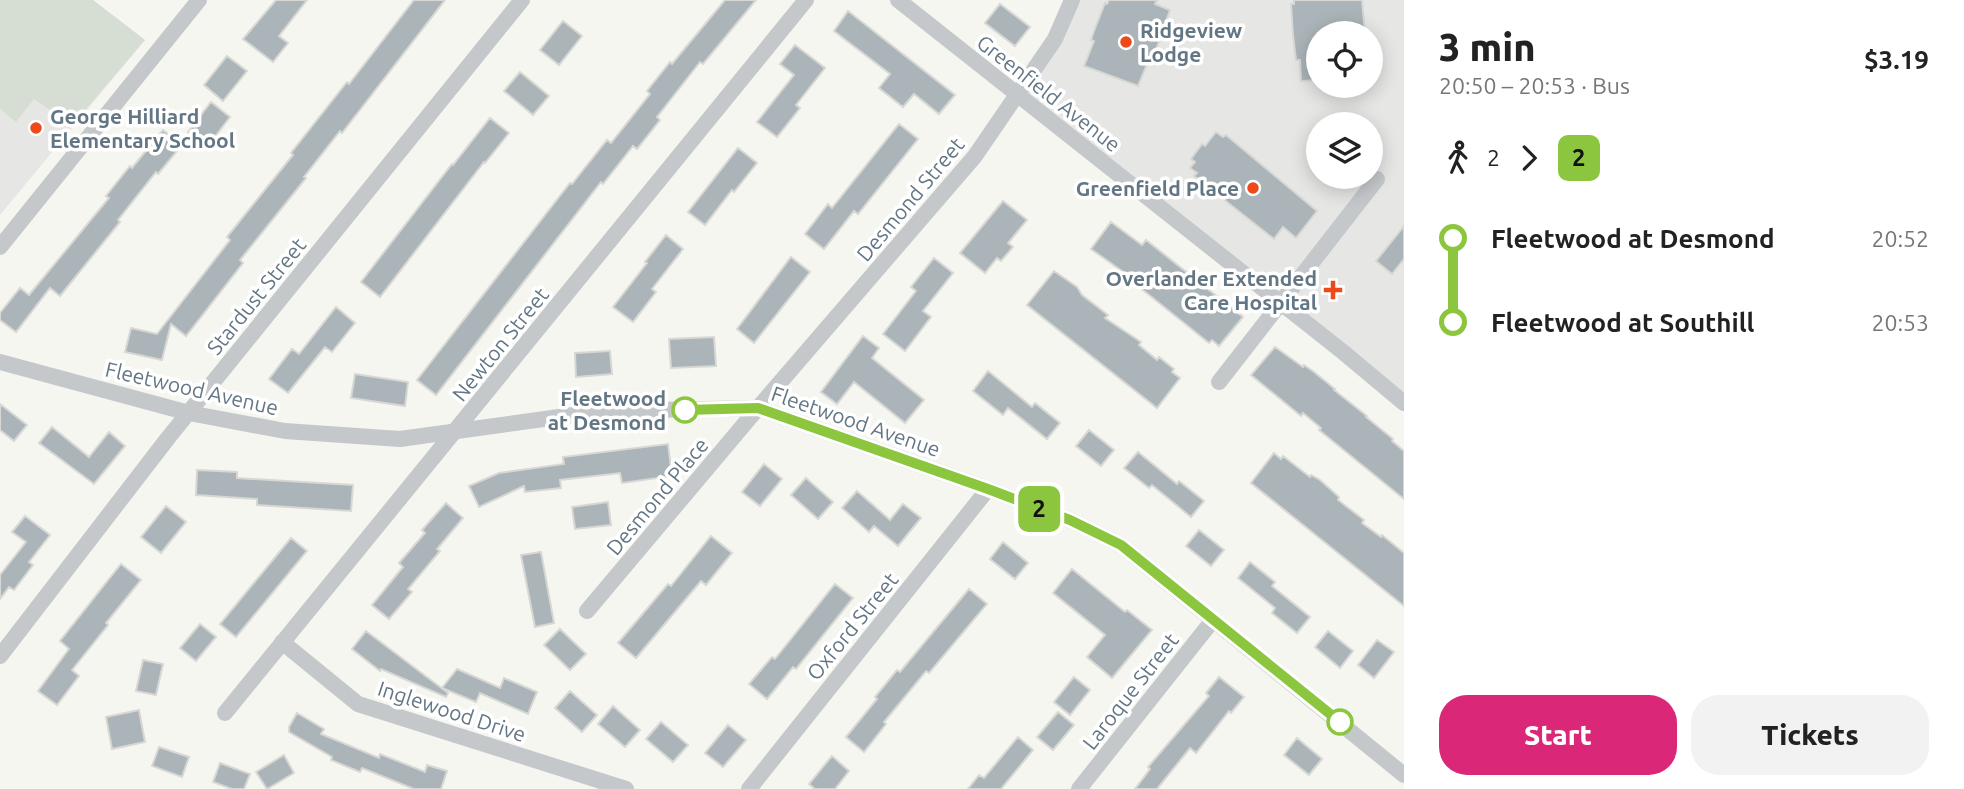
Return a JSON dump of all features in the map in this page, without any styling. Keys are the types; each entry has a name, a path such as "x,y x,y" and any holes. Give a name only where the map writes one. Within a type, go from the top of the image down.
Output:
{"street":[{"path":"0,247 199,0"},
{"name":"Stardust Street","path":"0,656 168,438 522,0"},
{"name":"Newton Street","path":"225,713 806,0"},
{"name":"Greenfield Avenue","path":"898,0 1404,403"},
{"name":"Desmond Street","path":"758,408 975,156 1055,40 1072,0"},
{"path":"1219,382 1369,189"},
{"name":"Fleetwood Avenue","path":"0,362 188,413 285,431 400,439 602,411 758,408 988,489 1070,520 1121,545 1404,775"},
{"name":"Desmond Place","path":"587,611 758,408"},
{"name":"Oxford Street","path":"749,789 988,489"},
{"name":"Laroque Street","path":"1079,789 1213,620"},
{"name":"Inglewood Drive","path":"282,642 358,704 625,789"}],"shaded area":[{"name":"George Hilliard Elementary School","path":"0,0 93,0 145,40 0,215"},
{"name":"George Hilliard Elementary School","path":"0,0 93,0 145,40 72,125 34,99 16,122 0,109"},
{"name":"Overlander Extended Care Hospital","path":"1072,0 1404,0 1404,404 1017,95"}],"building":[{"path":"276,0 307,0 279,36 288,43 273,62 243,39"},
{"path":"414,0 445,0 240,260 243,263 186,336 171,324 162,360 125,352 131,328 157,334 230,240 227,237 293,155 291,153"},
{"path":"725,0 756,0 703,64 700,62 657,117 660,120 637,149 633,146 603,184 601,182 436,395 417,380 570,183 572,184 607,140 611,143 650,94 647,91 670,62 672,64"},
{"name":"Ridgeview Lodge","path":"1109,0 1157,0 1155,4 1170,10 1151,64 1148,62 1138,86 1084,66 1094,41 1091,40 1094,31 1105,3"},
{"path":"1294,0 1362,0 1364,21 1306,21 1306,81 1301,81 1300,60 1296,60 1291,4 1294,4"},
{"path":"1000,4 1030,27 1015,46 985,23"},
{"path":"848,11 955,95 939,114 914,94 903,107 879,88 890,74 834,31"},
{"path":"563,21 582,36 559,65 540,50"},
{"path":"795,45 825,68 796,105 800,108 777,137 757,122 794,75 780,64"},
{"path":"227,56 247,71 223,101 204,85"},
{"path":"520,72 549,96 533,115 504,91"},
{"path":"211,102 230,117 207,147 188,132"},
{"path":"490,118 509,133 380,297 361,282"},
{"path":"899,124 918,139 858,214 854,211 824,249 805,234 828,204 832,208"},
{"path":"163,130 182,145 158,174 156,172 118,220 120,222 60,296 50,288 16,332 0,320 0,313 20,288 29,295 109,198 106,196 130,166 132,168"},
{"name":"Greenfield Place","path":"1216,132 1223,137 1226,135 1317,211 1296,238 1283,227 1274,239 1194,176 1197,173 1190,168 1195,162 1191,159 1202,144 1205,146"},
{"path":"738,148 757,163 705,225 688,212"},
{"path":"1003,201 1027,220 1008,243 1013,247 1001,261 997,258 985,273 960,253"},
{"path":"1111,222 1142,245 1146,240 1243,317 1219,346 1212,340 1209,343 1128,278 1129,276 1091,249"},
{"path":"1404,226 1404,259 1392,274 1376,261"},
{"path":"666,235 683,249 652,289 656,292 633,322 613,307"},
{"path":"791,257 810,272 754,343 737,329"},
{"path":"934,258 953,273 923,311 931,317 905,351 883,334 916,291 911,287"},
{"path":"1054,271 1077,287 1082,295 1108,315 1105,318 1141,342 1139,345 1157,360 1159,357 1174,369 1172,372 1180,378 1157,408 1027,305"},
{"path":"336,307 355,323 332,352 325,347 288,393 269,379 292,349 299,354"},
{"path":"863,336 879,348 872,358 924,400 905,423 854,382 837,404 821,392"},
{"path":"714,337 716,366 671,368 669,339"},
{"path":"1275,347 1314,372 1404,451 1404,499 1319,430 1321,428 1303,413 1301,416 1251,375"},
{"path":"610,351 612,374 576,377 575,353"},
{"path":"988,371 1032,407 1035,403 1060,423 1047,439 1008,408 1003,415 973,391"},
{"path":"355,374 408,382 405,406 351,398"},
{"path":"0,404 27,425 14,441 0,430"},
{"path":"52,427 89,457 109,432 125,446 94,484 39,443"},
{"path":"1089,430 1114,450 1101,466 1076,446"},
{"path":"668,444 672,476 622,483 620,473 560,480 561,488 525,492 524,486 479,507 469,486 499,473 564,464 563,457"},
{"path":"1138,452 1177,484 1179,481 1204,501 1191,517 1152,485 1149,488 1124,468"},
{"path":"1274,453 1281,459 1283,456 1310,477 1311,475 1320,480 1339,497 1338,500 1364,520 1362,523 1404,553 1404,606 1251,483"},
{"path":"764,464 782,479 760,506 742,492"},
{"path":"197,470 237,472 237,478 353,485 351,511 257,505 257,499 196,495"},
{"path":"806,478 833,502 818,519 791,495"},
{"path":"857,491 890,520 903,504 921,518 898,546 874,526 869,532 842,508"},
{"path":"608,502 611,525 575,529 572,507"},
{"path":"446,503 463,518 437,549 440,551 408,589 412,592 389,619 372,605 403,567 399,563 425,533 422,530"},
{"path":"166,506 186,522 161,553 141,537"},
{"path":"25,516 50,535 29,562 33,565 14,590 9,587 0,599 0,575 26,542 12,532"},
{"path":"1199,530 1224,550 1211,566 1186,546"},
{"path":"711,536 732,553 706,585 701,581 636,658 618,643 668,584 671,586"},
{"path":"291,538 307,551 236,637 220,624"},
{"path":"1003,542 1028,563 1015,579 990,559"},
{"path":"541,552 554,623 535,627 521,555"},
{"path":"1250,562 1275,582 1272,586 1310,617 1297,633 1272,613 1275,608 1238,578"},
{"path":"121,564 141,580 72,670 79,676 57,705 38,691 69,649 60,641"},
{"path":"1072,569 1152,630 1112,678 1087,657 1105,635 1053,593"},
{"path":"835,584 853,598 796,669 793,667 767,699 749,684 772,657 775,659"},
{"path":"969,589 987,604 929,673 926,671 884,722 886,724 864,752 846,737 897,670 900,672"},
{"path":"200,624 216,637 196,661 180,648"},
{"path":"560,629 586,654 570,670 544,645"},
{"path":"366,631 448,693 446,697 381,669 380,671 352,649"},
{"path":"1328,631 1353,651 1340,668 1315,647"},
{"path":"1377,640 1394,652 1374,678 1358,665"},
{"path":"143,660 163,664 156,695 136,691"},
{"path":"457,669 500,688 504,678 537,692 528,714 480,693 476,702 442,688"},
{"path":"1074,677 1090,690 1070,715 1054,702"},
{"path":"1219,677 1244,697 1231,713 1229,711 1196,753 1190,748 1157,789 1135,789 1150,769 1148,767 1209,696 1206,693"},
{"path":"570,691 597,715 582,732 555,708"},
{"path":"613,706 640,730 625,747 598,724"},
{"path":"139,710 145,742 112,749 106,717"},
{"path":"1058,712 1074,725 1053,750 1037,737"},
{"path":"297,713 324,729 321,734 379,758 380,754 425,772 427,765 447,771 441,789 414,789 362,768 360,772 331,760 332,757 289,732"},
{"path":"661,722 688,745 673,762 646,739"},
{"path":"728,725 746,740 723,767 705,753"},
{"path":"1018,737 1033,750 1001,789 968,789 979,775 984,778"},
{"path":"1297,738 1322,759 1309,775 1284,755"},
{"path":"159,747 189,757 182,777 152,766"},
{"path":"284,755 294,773 267,789 256,772"},
{"path":"832,756 849,771 835,789 815,789 809,784"},
{"path":"220,763 250,774 244,789 232,789 213,782"}],"bus line":[{"name":"2","path":"685,410 758,408 1070,520 1121,545 1340,722"}],"place":[{"name":"Ridgeview Lodge","path":"1126,42"},
{"name":"George Hilliard Elementary School","path":"36,128"},
{"name":"Greenfield Place","path":"1253,188"},
{"name":"Overlander Extended Care Hospital","path":"1333,290"},
{"name":"Fleetwood at Desmond","path":"685,410"}]}
